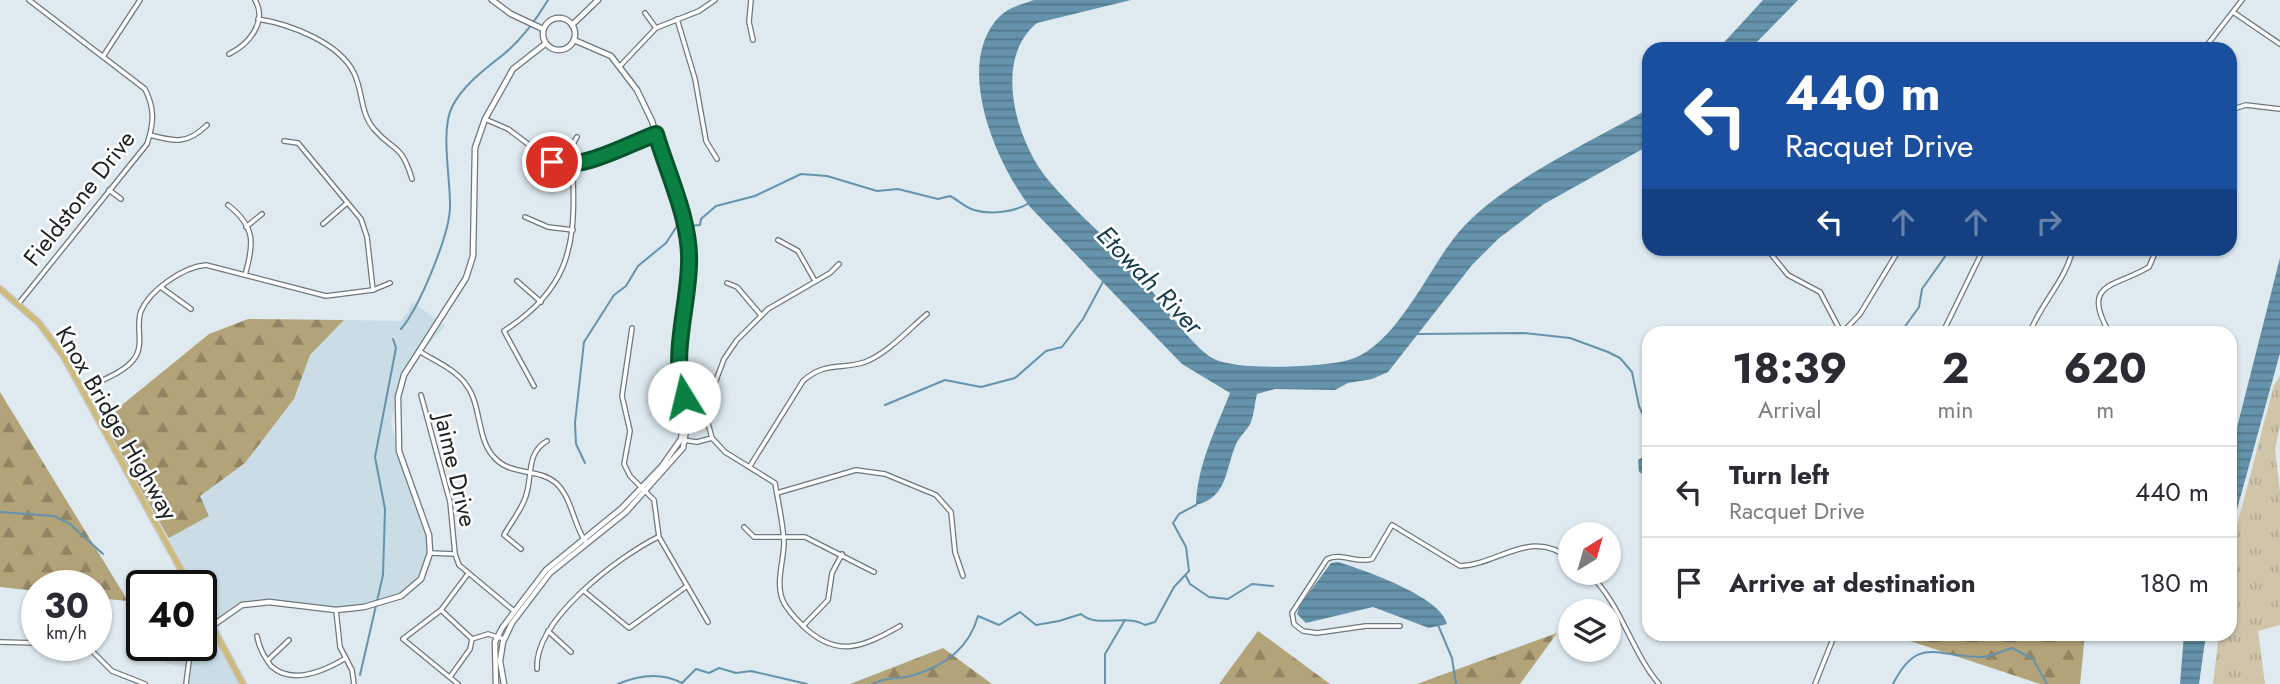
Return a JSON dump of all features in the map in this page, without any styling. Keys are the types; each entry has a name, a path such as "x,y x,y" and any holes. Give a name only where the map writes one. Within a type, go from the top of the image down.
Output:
{"main road":[{"name":"Knox Bridge Highway","path":"0,289 39,323 64,357 181,570"},
{"path":"217,635 243,684"}],"street":[{"name":"Fieldstone Drive","path":"19,303 147,145 153,106 145,89 29,0"},
{"path":"104,55 139,0"},
{"path":"229,54 248,43 258,19 259,6 255,0"},
{"path":"492,0 511,15 543,29"},
{"path":"572,25 598,0"},
{"path":"621,65 656,28 699,11 715,0"},
{"path":"751,0 749,22 753,40"},
{"path":"2209,42 2242,0"},
{"path":"2233,12 2280,44"},
{"path":"645,13 656,28"},
{"path":"572,25 559,18 549,21 543,29 545,44 554,50 564,50 574,40"},
{"path":"258,19 287,23 338,55 354,71 365,115 375,130 397,146 406,160 412,179"},
{"path":"677,19 695,79 706,141 717,159"},
{"path":"572,25 574,40"},
{"path":"503,684 500,662 512,623 550,573 675,460 688,419 677,374 690,261 683,223 656,134 637,90 621,65 603,51 574,40"},
{"path":"217,622 242,605 269,603 337,610 364,607 401,596 421,579 430,553 429,535 399,451 398,397 404,375 466,278 473,256 475,148 485,119 513,69 545,44"},
{"path":"2237,108 2246,105 2280,109"},
{"path":"485,119 508,130 552,162 572,166 589,162 656,134"},
{"path":"150,135 184,142 195,137 207,125"},
{"path":"534,386 504,331 528,315 541,302 565,267 573,230 572,166 577,136"},
{"path":"284,141 298,144 361,219 367,237 373,290"},
{"path":"109,190 121,199"},
{"path":"323,224 347,203"},
{"path":"228,205 246,227 254,246 245,275"},
{"path":"246,227 262,214"},
{"path":"525,217 548,227 573,230"},
{"path":"778,240 798,251 815,281"},
{"path":"1773,256 1788,275 1820,292 1839,326"},
{"path":"1848,326 1860,314 1895,256"},
{"path":"1946,326 1980,256"},
{"path":"2033,326 2045,302 2068,268 2071,256"},
{"path":"2106,326 2099,309 2100,293 2107,285 2149,267 2154,256"},
{"path":"839,264 760,315 724,359 706,416 712,438 725,452 775,483 783,538 784,561 779,579 783,600 803,626 816,638 834,646 851,647 874,641 900,626"},
{"path":"82,390 132,362 139,352 141,311 175,274 194,266 206,265 326,296 373,290 390,283"},
{"path":"517,281 541,302"},
{"path":"727,283 737,287 760,315"},
{"path":"162,288 191,309"},
{"path":"750,466 803,381 813,372 822,368 864,362 878,355 927,314"},
{"path":"632,328 622,396 630,430 624,464 654,500 659,537 708,622"},
{"path":"419,351 461,378 470,388 489,453 497,461 510,471 554,482 565,495 585,541"},
{"name":"Jaime Drive","path":"421,395 450,502 455,554 467,574 514,611"},
{"path":"683,440 712,438"},
{"path":"521,549 503,535 525,499 533,455 538,446 547,441"},
{"path":"777,493 856,470 885,474 936,495 951,512 955,552 963,576"},
{"path":"1401,626 1366,626 1310,632 1298,628 1292,618 1295,606 1327,559 1336,556 1355,561 1372,559 1392,525 1460,566 1521,546 1558,554"},
{"path":"744,527 754,537 806,537 874,572"},
{"path":"537,669 536,654 548,631 584,591 645,544 659,537"},
{"path":"496,684 494,662 498,636 546,570 585,541"},
{"name":"Jaime Drive","path":"430,553 455,554"},
{"path":"803,626 828,600 832,573 842,554"},
{"path":"458,684 403,639 441,610 467,574"},
{"path":"1598,585 1609,597 1646,668 1659,684"},
{"path":"584,591 629,628 687,586"},
{"path":"337,610 338,638 354,684"},
{"path":"441,610 472,639"},
{"path":"548,631 571,652"},
{"path":"472,639 488,634 505,639"},
{"path":"257,636 259,647 284,681"},
{"path":"450,677 470,649 472,639"},
{"path":"267,660 289,640"},
{"path":"1815,684 1832,641"},
{"path":"0,642 21,643"},
{"path":"304,683 346,659"},
{"path":"102,661 112,671 145,684"},
{"path":"186,684 189,661"}],"shaded area":[{"path":"413,302 445,326 416,357 400,383 391,422 400,462 421,507 430,553 415,582 400,597 333,611 254,602 217,620 217,570 186,570 169,538 209,516 199,496 245,463 294,399 310,355 344,320 401,321"},
{"path":"217,628 246,684 189,684 188,668 165,661 217,661"}],"green space":[{"path":"248,319 344,320 310,355 294,399 245,463 200,496 209,516 169,538 101,422 209,334"},
{"path":"2280,376 2280,426 2275,450 2280,491 2280,625 2258,631 2265,684 2213,684 2218,641 2237,641 2237,525 2274,385"},
{"path":"0,392 109,570 21,570 21,589 0,587"},
{"path":"112,575 126,598 126,601 112,600"},
{"path":"1258,631 1330,684 1219,684"},
{"path":"1557,633 1520,684 1417,684"},
{"path":"1910,641 2084,641 2080,684 2040,684"},
{"path":"943,648 992,684 850,684"}],"water":[{"name":"Etowah River","path":"1034,0 1131,0 1037,23 1023,39 1015,57 1012,79 1019,123 1027,145 1049,181 1127,260 1195,344 1214,359 1226,363 1259,366 1316,365 1345,361 1363,354 1395,325 1458,233 1498,197 1548,164 1642,112 1642,149 1544,204 1498,239 1472,265 1388,372 1372,379 1348,383 1335,390 1275,389 1257,394 1251,422 1236,444 1220,489 1214,496 1196,505 1204,461 1230,393 1182,364 1031,208 1005,167 985,114 980,87 980,60 986,36 1000,16 1016,6"},
{"path":"1763,0 1798,0 1757,42 1724,42"},
{"path":"2280,258 2280,353 2237,510 2237,427"},
{"path":"1642,458 1642,474 1639,472 1638,460"},
{"path":"1338,562 1383,578 1417,595 1432,604 1447,624 1429,628 1373,607 1306,623 1297,614 1300,605 1331,563"},
{"path":"2183,641 2205,641 2199,684 2180,684"}],"waterway":[{"path":"401,329 424,289 439,253 448,220 450,197 447,129 452,107 469,84 523,36 548,0"},
{"path":"690,226 700,225 701,219 716,206 755,196 801,174 827,176 877,191 898,189 938,199 950,196 968,208 980,212 1010,210 1029,203"},
{"path":"585,463 576,444 575,423 584,342 614,295 626,286 638,266 666,243 677,226"},
{"path":"1905,326 1919,307 1922,289 1945,256"},
{"path":"885,405 945,380 981,387 1015,378 1046,351 1062,347 1083,319 1104,280"},
{"path":"1418,334 1523,333 1570,338 1620,358 1632,372 1642,413"},
{"path":"360,675 383,575 385,509 375,457 396,348 393,339"},
{"path":"872,684 914,675 946,660 955,654 969,637 978,616 999,625 1020,612 1036,625 1081,614 1103,621 1129,620 1145,625 1155,622 1174,587 1189,571 1186,547 1173,523 1179,514 1196,505"},
{"path":"0,512 54,516 70,524 103,554"},
{"path":"1186,576 1190,584 1209,597 1228,599 1252,584 1273,586"},
{"path":"1105,684 1105,654 1125,620"},
{"path":"1438,625 1452,658 1456,684"},
{"path":"1893,684 1902,669 1920,654 1930,652 1981,657 2012,648 2033,659 2047,684"},
{"path":"618,684 650,676 666,677 682,683 696,669 709,673 719,668 736,673 751,671 807,684"}],"route":[{"path":"552,162 572,166 589,162 612,150 656,134 683,223 690,261 677,374 684,397"}]}
